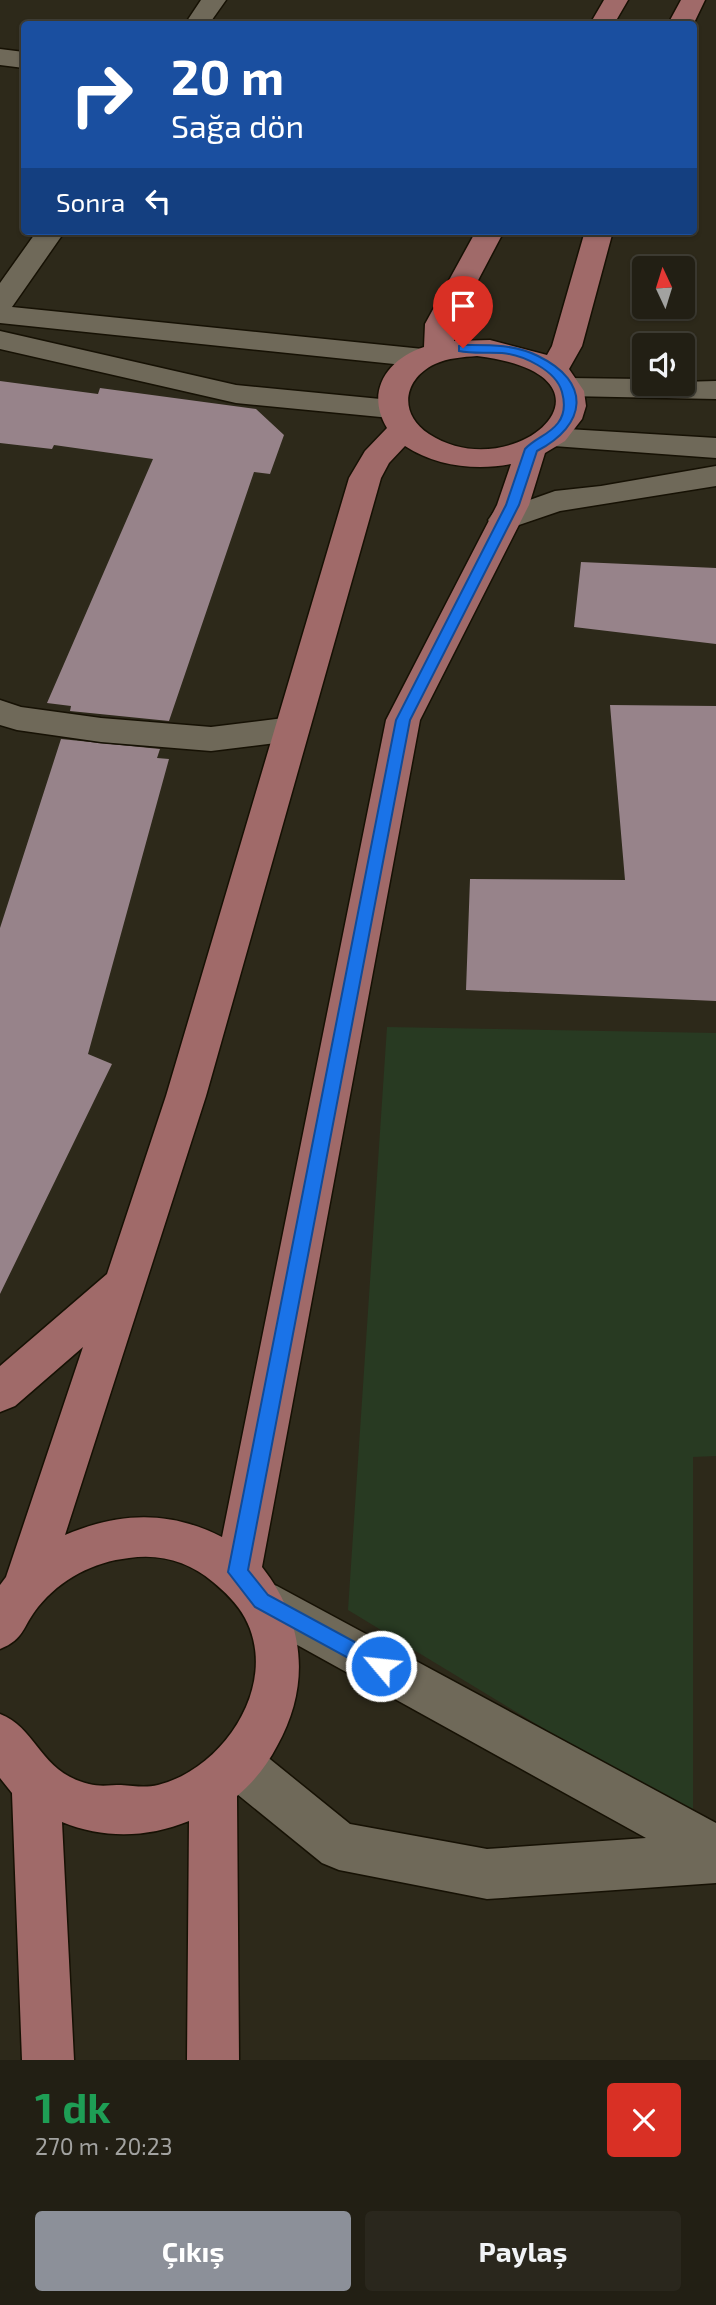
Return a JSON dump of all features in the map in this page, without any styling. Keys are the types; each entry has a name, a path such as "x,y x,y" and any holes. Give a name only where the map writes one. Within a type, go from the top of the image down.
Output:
{"main road":[{"path":"604,21 616,0"},
{"path":"682,21 693,0"},
{"path":"431,355 440,324 488,235"},
{"path":"560,379 598,235"},
{"path":"477,347 506,349 532,358 560,379 571,405 566,423 541,444 507,455 480,457 454,454 430,447 410,436 397,419 390,394 396,380 407,368 431,355 477,347"},
{"path":"9,1606 124,1284 186,1096 365,478 397,419"},
{"path":"250,1587 403,720 513,505 541,444"},
{"path":"0,1393 124,1284"},
{"path":"0,1737 36,1784 91,1809 154,1810 225,1774 265,1724 278,1681 276,1636 250,1587 207,1551 170,1539 132,1536 93,1543 57,1560 9,1606"},
{"path":"213,2060 225,1774"},
{"path":"36,1784 48,2060"}],"street":[{"path":"199,21 214,0"},
{"path":"0,57 21,60"},
{"path":"0,303 48,235"},
{"path":"0,314 431,355"},
{"path":"0,340 236,394 397,419"},
{"path":"560,379 716,390"},
{"path":"541,444 716,448"},
{"path":"504,520 555,501 601,496 716,476"},
{"path":"0,712 17,718 101,730 211,739 292,729"},
{"path":"250,1587 716,1850"},
{"path":"225,1774 339,1846 487,1874 716,1858"}],"green space":[{"path":"387,1027 716,1033 716,1456 693,1457 693,1819 348,1610"}],"building":[{"path":"0,381 98,394 100,388 256,409 284,435 270,474 254,472 169,721 70,711 71,706 47,703 153,459 54,445 52,449 0,443"},
{"path":"581,562 716,568 716,644 574,627"},
{"path":"610,705 716,706 716,1001 466,990 470,879 625,880"},
{"path":"61,739 160,749 157,758 169,759 88,1054 112,1064 0,1294 0,928"}],"route":[{"path":"381,1666 261,1601 238,1572 403,720 513,505 531,449 551,438 566,423 571,405 567,387 553,371 532,358 506,349 463,348"}]}
